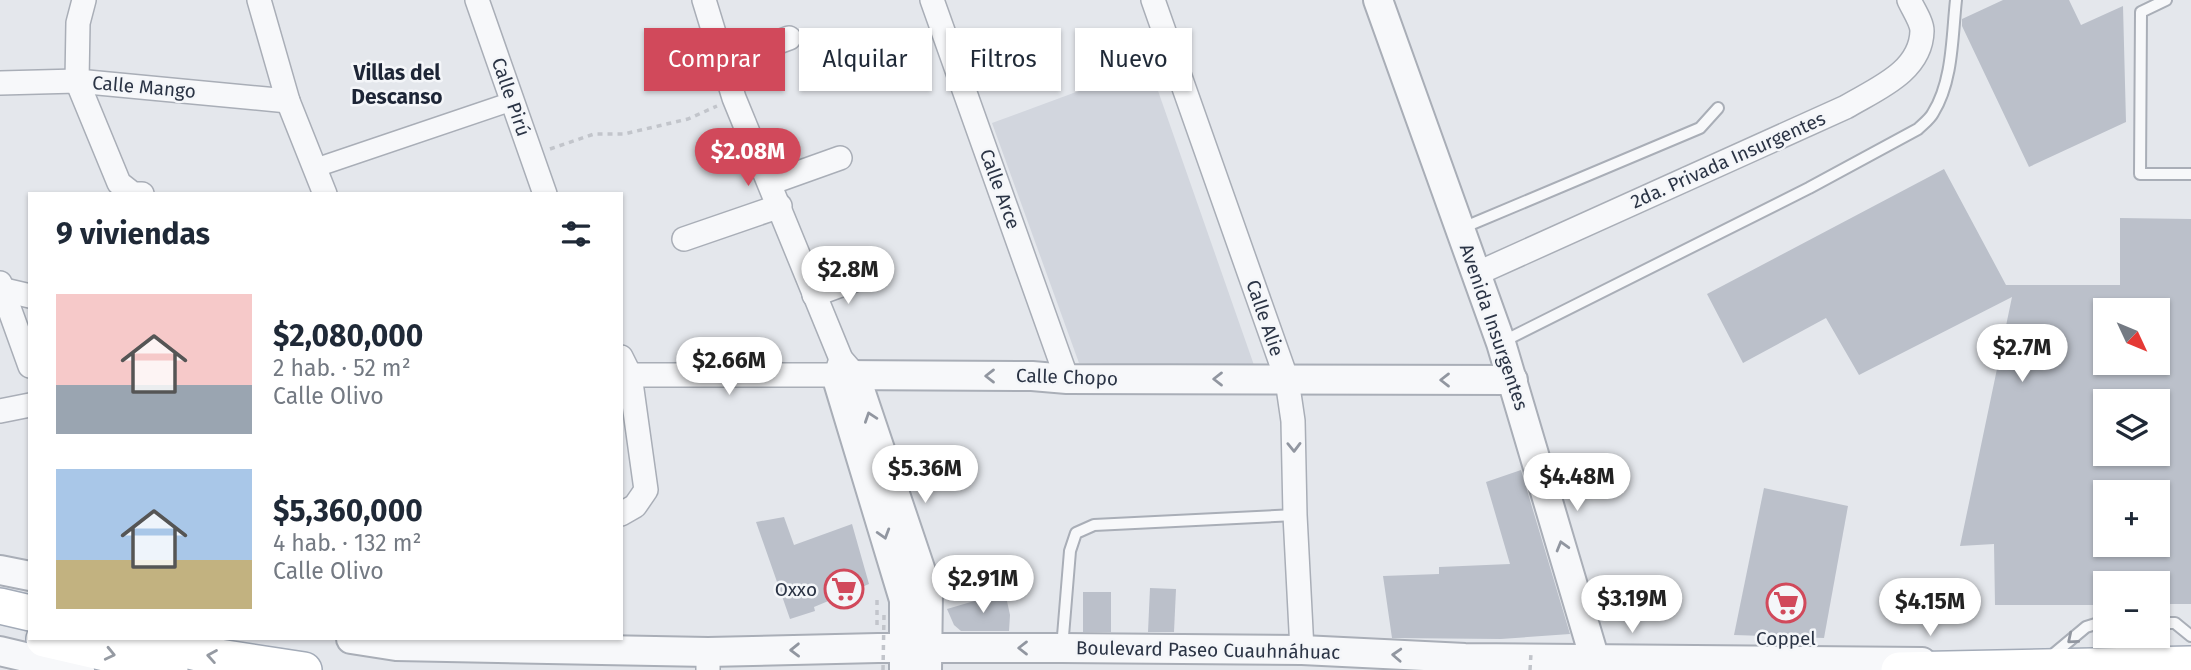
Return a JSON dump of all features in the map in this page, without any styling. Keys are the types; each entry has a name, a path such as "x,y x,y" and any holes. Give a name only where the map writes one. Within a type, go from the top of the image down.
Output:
{"main road":[{"path":"0,606 28,613"},
{"path":"0,628 28,635"},
{"path":"48,640 177,670"},
{"path":"143,640 206,655 304,670"},
{"name":"Boulevard Paseo Cuauhnáhuac","path":"1899,670 2191,662"}],"street":[{"path":"84,0 78,23 77,81 119,183 130,192"},
{"name":"Calle Pirú","path":"477,0 544,192"},
{"path":"704,0 712,28"},
{"name":"Calle Arce","path":"932,0 1067,379"},
{"name":"Calle Alie","path":"1153,0 1287,380 1293,421 1302,650"},
{"name":"Avenida Insurgentes","path":"1378,0 1501,343 1596,664"},
{"name":"2da. Privada Insurgentes","path":"1476,274 1846,107 1891,80 1909,66 1916,54 1922,29 1909,0"},
{"path":"264,2 288,101 324,192"},
{"path":"785,39 789,38"},
{"name":"Calle Mango","path":"0,83 77,81 288,101"},
{"path":"732,91 780,205 928,592 916,659"},
{"path":"314,168 513,101"},
{"path":"770,183 840,158"},
{"path":"684,239 780,205"},
{"path":"814,295 868,275"},
{"path":"1,287 28,295"},
{"path":"1,287 28,361"},
{"path":"623,513 635,506 646,490 624,369"},
{"name":"Calle Chopo","path":"624,369 844,369 1067,379 1513,380"},
{"path":"0,411 28,405"},
{"path":"0,570 28,576"},
{"name":"Boulevard Paseo Cuauhnáhuac","path":"357,640 396,646 722,661 916,659 1062,648 1302,650 1465,664 1669,666 2191,662"},
{"path":"0,651 80,670"}],"lane":[{"path":"1501,343 1809,188 1918,129 1932,115 1948,74 1956,0"},
{"path":"2166,0 2141,12 2140,174 2191,174"},
{"path":"1460,229 1699,128 1718,108"},
{"path":"1062,648 1070,551 1076,533 1094,525 1295,515"},
{"path":"2170,624 2175,624 2191,636"},
{"path":"2043,663 2086,627 2093,625"}],"path":[{"path":"531,155 594,134 624,134 688,119 734,98"},
{"path":"883,670 884,615"},
{"path":"1530,670 1531,653"}],"shaded area":[{"path":"1079,91 1158,91 1255,368 1079,363 992,123"}],"building":[{"path":"2003,0 2069,0 2081,25 2123,6 2126,122 2029,167 1962,26 1962,19"},
{"path":"1944,169 2006,285 2120,285 2120,218 2191,219 2191,604 2170,604 2170,571 2093,571 2093,605 1995,605 1994,544 1960,546 2012,297 1859,375 1826,318 1743,363 1707,294"},
{"path":"1521,470 1570,634 1501,639 1392,638 1383,576 1439,574 1439,567 1510,564 1486,482"},
{"path":"1764,488 1848,506 1824,638 1734,635"},
{"path":"784,517 794,545 852,524 869,584 814,607 815,611 790,619 756,522"},
{"path":"1150,588 1176,589 1174,632 1148,632"},
{"path":"1005,592 1010,615 1009,631 961,631 954,625 947,609"},
{"path":"1083,592 1111,592 1111,632 1083,632"}],"place":[{"name":"Oxxo","path":"844,589"},
{"name":"Coppel","path":"1786,603"}],"district":[{"name":"Villas del Descanso","path":"397,85"}]}
